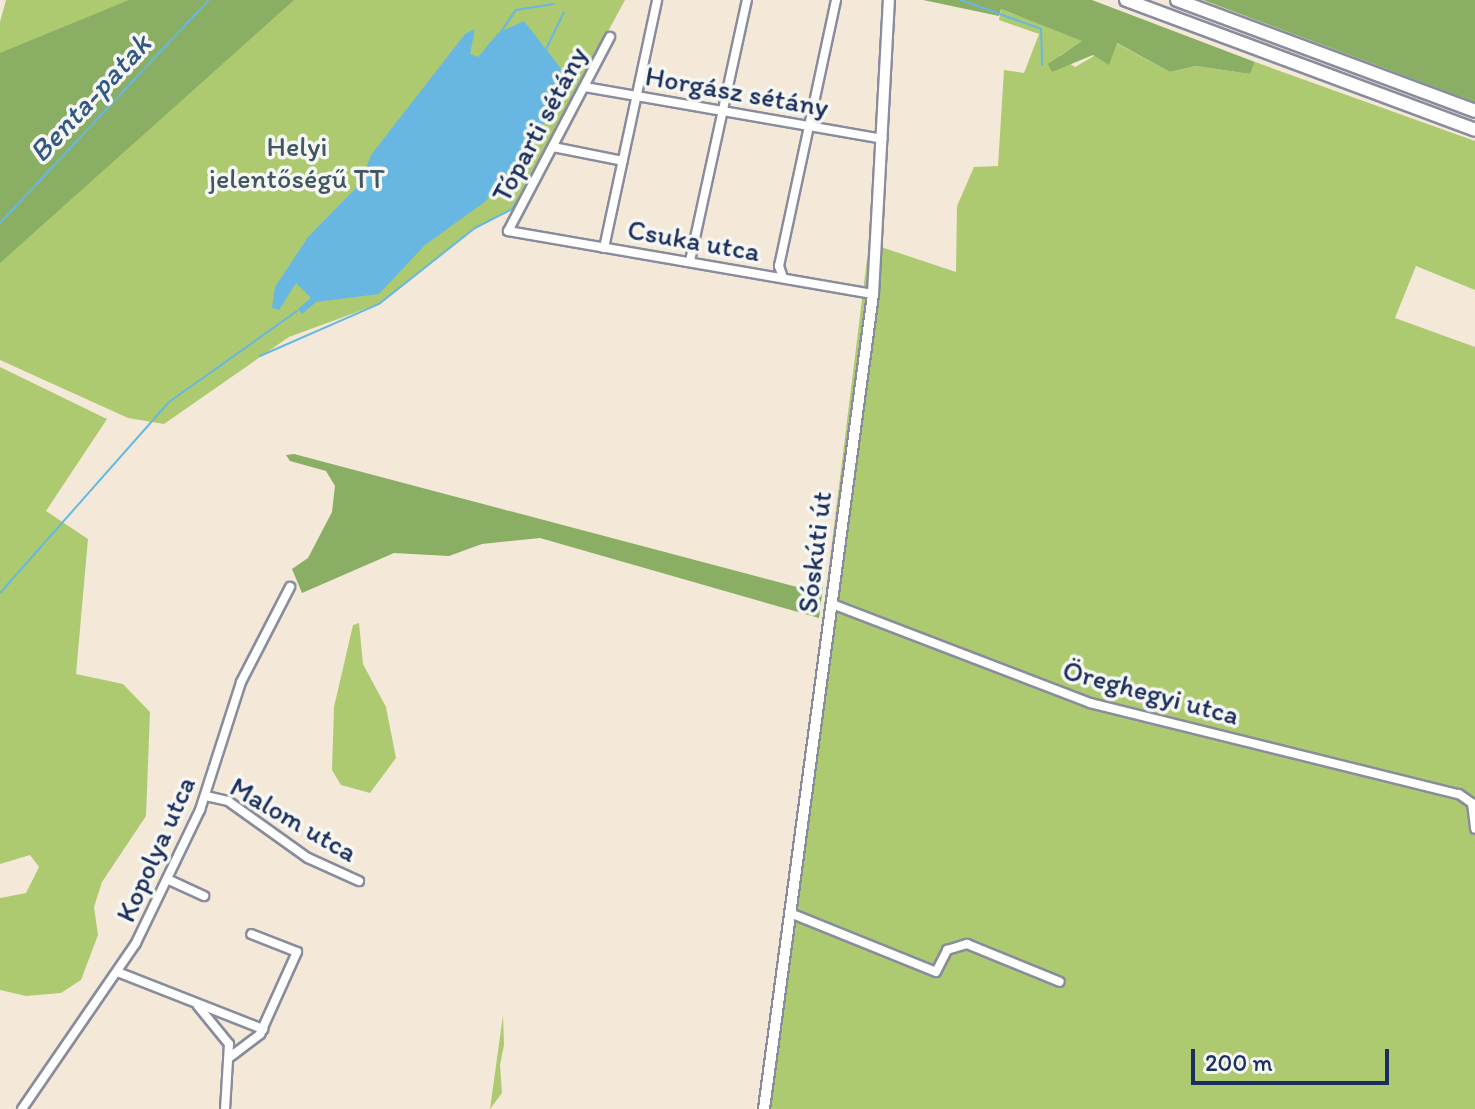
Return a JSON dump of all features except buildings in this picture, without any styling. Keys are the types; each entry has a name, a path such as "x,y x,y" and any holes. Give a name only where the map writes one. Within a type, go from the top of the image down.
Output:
{"highway":[{"path":"1126,0 1475,130"},
{"path":"1177,0 1475,111"}],"main road":[{"name":"Sóskúti út","path":"764,1109 873,294 889,0"}],"street":[{"path":"604,248 657,0"},
{"path":"690,261 747,0"},
{"path":"783,278 779,266 836,0"},
{"name":"Tóparti sétány","path":"508,231 610,37"},
{"name":"Horgász sétány","path":"585,87 882,139"},
{"path":"553,147 623,161"},
{"name":"Csuka utca","path":"508,231 873,294"},
{"name":"Kopolya utca","path":"22,1109 120,973 206,796 241,682 290,587"},
{"name":"Öreghegyi utca","path":"832,604 1090,703 1467,799 1474,828"},
{"name":"Malom utca","path":"206,796 228,801 308,858 359,881"},
{"path":"167,879 204,896"},
{"path":"790,913 936,972 947,950 967,944 1060,982"},
{"path":"230,1057 263,1029 297,952 251,934"},
{"path":"120,973 263,1029"},
{"path":"197,1005 226,1037 230,1057 225,1109"}],"green space":[{"path":"6,0 194,0 0,205 0,22"},
{"path":"129,0 294,0 0,263 0,53"},
{"name":"Helyi jelentőségű TT","path":"227,0 625,0 512,209 475,228 379,304 289,337 164,424 128,418 0,360 0,238"},
{"path":"923,0 1092,0 1255,62 1250,74 1196,66 1170,72 1117,43 1109,65 1093,55 1052,72 1048,64 1082,41 1001,9 999,16"},
{"path":"1203,0 1475,0 1475,102"},
{"path":"1001,9 1083,41 1059,56 1075,67 1116,43 1170,72 1196,66 1250,74 1255,62 1475,141 1475,290 1416,266 1395,318 1475,347 1475,1109 762,1109 869,243 956,272 957,206 974,167 998,166 1004,70 1024,73 1039,34 999,20"},
{"path":"0,367 107,419 46,511 88,539 76,674 123,684 150,712 146,816 102,882 94,907 98,935 81,980 61,993 26,996 0,990 0,898 26,893 39,867 30,855 0,864"},
{"path":"294,454 812,591 823,587 819,618 540,538 482,544 449,556 394,553 302,593 292,569 308,558 332,512 335,486 326,471 290,461 286,455"},
{"path":"359,623 363,664 386,707 396,758 370,793 341,785 332,770 334,707 353,625"},
{"path":"503,1015 502,1093 490,1109"}],"water":[{"path":"524,21 573,84 486,201 425,245 379,294 316,302 302,314 298,309 311,298 296,283 279,310 272,308 275,287 308,237 360,184 371,155 465,34 475,29 470,54 478,57 498,33"}],"waterway":[{"name":"Benta-patak","path":"0,223 209,0"},
{"path":"961,0 1041,29 1042,65"},
{"path":"501,32 516,10 554,4"},
{"path":"545,51 564,12"},
{"path":"260,356 379,304 475,228 512,209 531,178"},
{"path":"0,593 169,402 297,311"}]}
